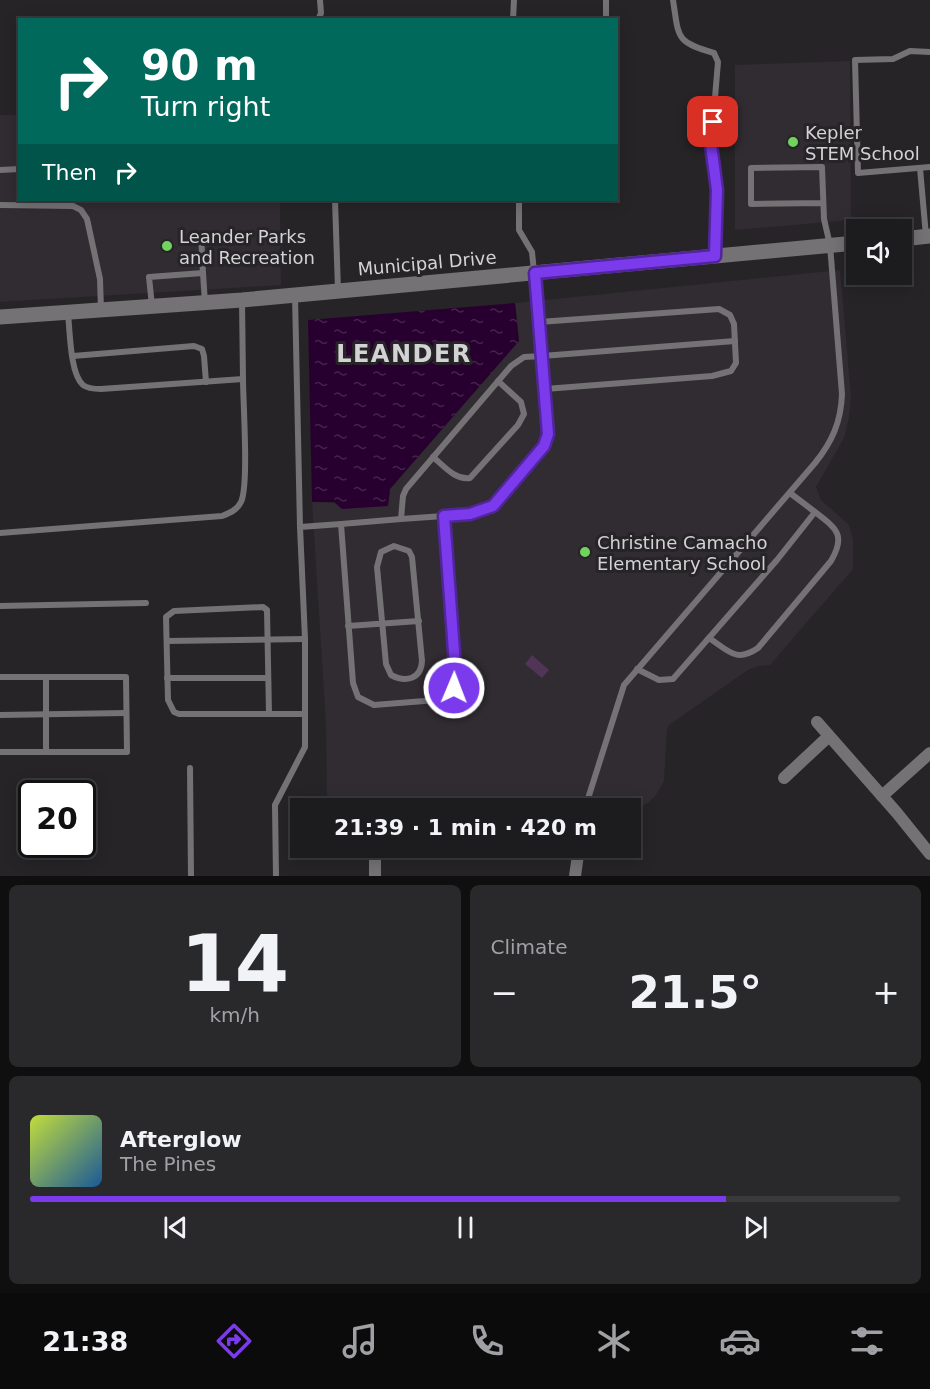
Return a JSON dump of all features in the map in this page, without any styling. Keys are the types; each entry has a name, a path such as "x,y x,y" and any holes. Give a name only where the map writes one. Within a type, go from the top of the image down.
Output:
{"street":[{"path":"912,238 928,236"},
{"name":"Municipal Drive","path":"0,317 242,300 846,244"},
{"path":"817,722 930,854"},
{"path":"784,778 829,736"},
{"path":"882,796 930,753"},
{"path":"375,858 375,876"},
{"path":"575,876 578,858"}],"lane":[{"path":"319,18 321,13 320,0"},
{"path":"513,0 513,18"},
{"path":"606,0 606,18"},
{"path":"673,0 678,33 682,39 693,48 714,53 718,62 711,145 717,190 715,256"},
{"path":"930,52 910,51 892,59 855,60 858,173 930,167"},
{"path":"588,798 624,685 790,493 826,450 833,436 841,409 842,394 830,245 824,219 822,167 750,168 751,204 823,203"},
{"path":"920,168 928,236"},
{"path":"0,170 18,169"},
{"path":"335,201 339,291"},
{"path":"300,527 470,514 493,506 544,446 548,434 535,273 532,252 519,230 519,201"},
{"path":"0,205 73,206 81,210 87,219 100,279 101,311"},
{"path":"201,235 205,303"},
{"path":"152,307 150,277 203,273"},
{"path":"276,876 276,805 305,747 305,639 295,295"},
{"path":"0,533 222,516 232,512 239,505 244,484 242,300"},
{"path":"539,322 719,309 730,315 734,324 736,363 731,371 712,376 545,389"},
{"path":"68,313 75,373 80,383 88,388 243,379"},
{"path":"401,519 403,496 406,489 511,366 524,357 735,341"},
{"path":"73,356 194,345 202,349 206,381"},
{"path":"434,457 456,476 470,478 518,425 524,414 524,408 521,402 498,381"},
{"path":"710,638 735,655 747,656 758,648 824,570 838,548 840,540 835,529 790,493"},
{"path":"637,669 659,680 673,679 777,560 815,512"},
{"path":"341,524 352,682 358,697 374,705 437,700 449,694 454,688 456,679 444,516"},
{"path":"394,546 409,551 412,557 422,668 413,678 406,680 391,675 388,670 382,624 378,559 381,552 394,546"},
{"path":"0,606 146,603"},
{"path":"269,714 267,610 262,607 174,611 166,617 168,700 174,712 179,714 269,714 304,714"},
{"path":"348,626 419,621"},
{"path":"167,641 305,639"},
{"path":"0,677 126,677 126,752 0,752"},
{"path":"46,677 46,752"},
{"path":"167,678 268,678"},
{"path":"0,715 126,713"},
{"path":"190,768 191,876"}],"shaded area":[{"name":"Kepler STEM School","path":"850,61 851,219 735,230 735,65"},
{"path":"0,115 18,115 18,201 280,201 281,285 0,302"},
{"name":"Christine Camacho Elementary School","path":"840,270 851,396 849,418 844,438 816,487 821,500 849,525 853,540 853,569 770,665 748,670 669,725 664,781 656,795 641,806 641,798 327,798 326,725 312,502 388,506 390,489 519,341 515,303"},
{"path":"532,655 549,670 542,678 525,664"}],"water":[{"path":"515,303 519,341 390,489 388,506 342,509 334,502 312,502 308,320"}],"place":[{"name":"Kepler STEM School","path":"793,142"},
{"name":"Leander Parks and Recreation","path":"167,246"},
{"name":"Christine Camacho Elementary School","path":"585,552"}],"district":[{"name":"LEANDER","path":"404,354"}],"route":[{"path":"454,688 456,679 444,516 470,514 493,506 544,446 548,434 535,273 715,256 717,190 711,145 713,122"}]}
